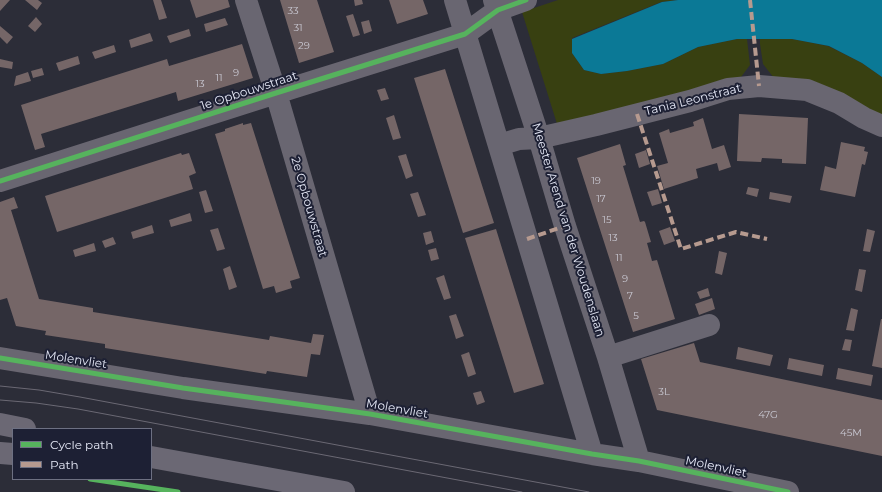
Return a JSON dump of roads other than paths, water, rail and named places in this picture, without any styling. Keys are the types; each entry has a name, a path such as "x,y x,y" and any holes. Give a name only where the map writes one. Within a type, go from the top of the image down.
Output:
{"main road":[{"path":"0,424 20,428"},
{"path":"0,453 12,454"},
{"path":"152,457 344,492"}],"street":[{"name":"2e Opbouwstraat","path":"246,0 276,93 370,414"},
{"path":"454,0 592,454"},
{"name":"1e Opbouwstraat","path":"0,181 465,34 496,5 526,0"},
{"name":"Meester Arend van der Woudenslaan","path":"496,5 539,138 565,226 608,357 639,461"},
{"name":"Tania Leonstraat","path":"499,145 519,138 539,138 596,125 690,101 728,89 759,86 807,90 839,103 864,118 882,126"},
{"path":"608,357 709,324"},
{"name":"Molenvliet","path":"0,358 183,388 370,414 639,461 788,492"}],"water":[{"path":"678,0 882,0 882,77 862,63 829,46 792,39 737,39 698,47 663,64 601,74 584,70 572,53 572,39 662,2"}],"tram line":[{"path":"0,386 39,390 80,397 589,492"},
{"path":"0,400 78,409 522,492"}]}
